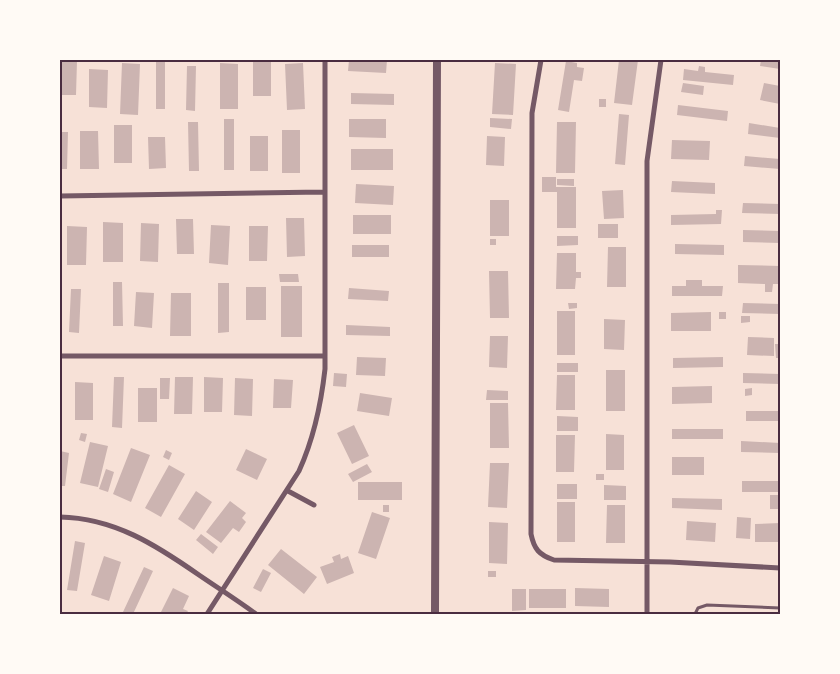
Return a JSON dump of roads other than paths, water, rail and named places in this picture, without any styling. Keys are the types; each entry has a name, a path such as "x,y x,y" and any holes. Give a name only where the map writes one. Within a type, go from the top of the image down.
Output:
{"street":[{"path":"207,614 288,491 305,458 315,428 321,398 324,356 323,192 325,60"},
{"path":"435,614 437,60"},
{"path":"540,60 532,113 530,534 537,551 554,560 647,561 780,568"},
{"path":"647,614 647,161 661,60"},
{"path":"60,196 323,192"},
{"path":"60,356 324,356"},
{"path":"288,491 314,505"},
{"path":"60,517 89,519 116,526 139,536 256,614"},
{"path":"250,610 260,614"}],"lane":[{"path":"695,614 698,608 707,605 780,608"}]}
